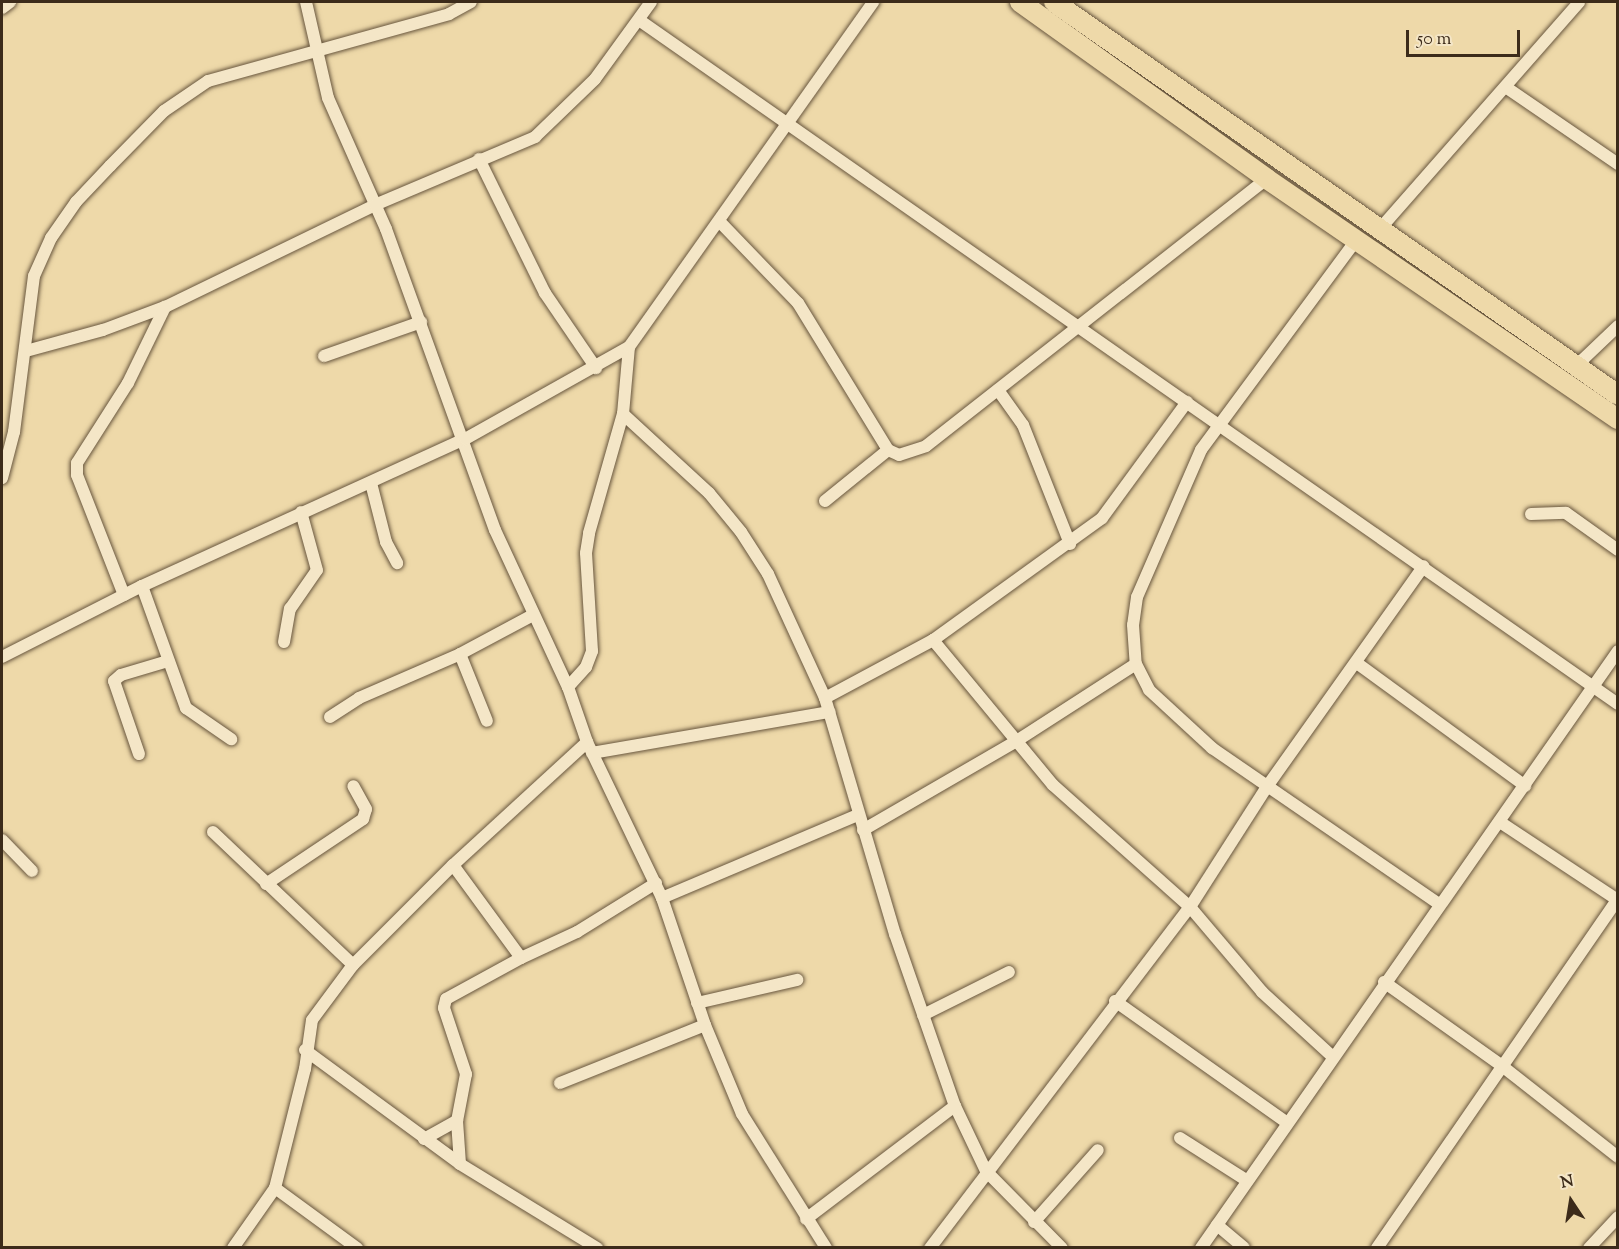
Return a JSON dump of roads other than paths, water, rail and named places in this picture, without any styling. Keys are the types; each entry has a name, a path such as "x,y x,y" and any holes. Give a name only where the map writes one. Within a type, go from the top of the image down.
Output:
{"main road":[{"path":"1020,2 1267,179 1358,239 1617,419"},
{"path":"1054,2 1617,395"}],"street":[{"path":"2,8 10,2"},
{"path":"306,2 315,52 340,131 375,205 422,322 465,439 495,530 568,687 590,748 656,883 705,1025 754,1137 826,1248"},
{"path":"2,478 15,432 26,351 30,288 51,238 76,202 164,111 200,85 241,69 315,52 449,14 471,2"},
{"path":"26,351 103,330 165,306 375,205 535,136 548,127 595,79 651,2"},
{"path":"2,657 142,586 465,439 596,368 629,347 719,221 786,121 873,2"},
{"path":"1379,230 1507,88 1579,2"},
{"path":"639,20 786,121 1078,329 1220,424 1424,566 1617,704"},
{"path":"1507,88 1617,164"},
{"path":"479,159 545,293 596,368"},
{"path":"719,221 798,303 888,450 899,455 926,446 1267,179"},
{"path":"1358,239 1220,424 1184,486 1137,597 1133,625 1136,664 1149,690 1212,748 1266,788 1439,904"},
{"path":"124,596 77,475 77,463 128,383 165,306"},
{"path":"324,356 422,322"},
{"path":"1576,366 1617,326"},
{"path":"568,687 586,667 592,651 586,553 589,532 623,414 629,347"},
{"path":"998,390 1026,432 1053,511 1070,544"},
{"path":"825,698 933,640 1070,544 1115,505 1187,402"},
{"path":"623,414 709,493 741,532 796,629 825,698 858,815 955,1106 986,1171 1062,1248"},
{"path":"825,501 888,450"},
{"path":"371,483 386,542 397,563"},
{"path":"284,642 290,609 317,570 301,512"},
{"path":"1531,514 1566,513 1617,550"},
{"path":"930,1248 1115,1001 1190,907 1266,788 1358,664 1424,566"},
{"path":"142,586 186,708 231,739"},
{"path":"330,717 359,698 460,654 533,615"},
{"path":"933,640 1053,785 1190,907 1262,992 1333,1057"},
{"path":"1201,1248 1246,1180 1439,904 1500,822 1617,651"},
{"path":"460,654 487,721"},
{"path":"139,754 114,681 121,675 168,661"},
{"path":"863,830 1018,740 1136,664"},
{"path":"1358,664 1525,786"},
{"path":"233,1248 275,1188 305,1069 305,1050 312,1020 353,965 453,865 590,748 829,712"},
{"path":"266,884 363,819 366,809 353,786"},
{"path":"662,898 858,815"},
{"path":"1377,1248 1420,1191 1502,1066 1617,899 1500,822"},
{"path":"213,832 353,965"},
{"path":"2,840 32,872"},
{"path":"453,865 521,958"},
{"path":"460,1164 457,1121 466,1074 444,1008 446,999 521,958 577,932 656,883"},
{"path":"923,1015 1009,972"},
{"path":"697,1003 797,980"},
{"path":"1384,982 1502,1066 1617,1157"},
{"path":"1115,1001 1287,1123"},
{"path":"560,1083 705,1025"},
{"path":"305,1050 460,1164 597,1248"},
{"path":"806,1219 955,1106"},
{"path":"424,1138 457,1121"},
{"path":"1180,1138 1246,1180"},
{"path":"1034,1222 1098,1150"},
{"path":"275,1188 357,1248"},
{"path":"1589,1248 1617,1217"},
{"path":"1216,1225 1244,1248"}]}
